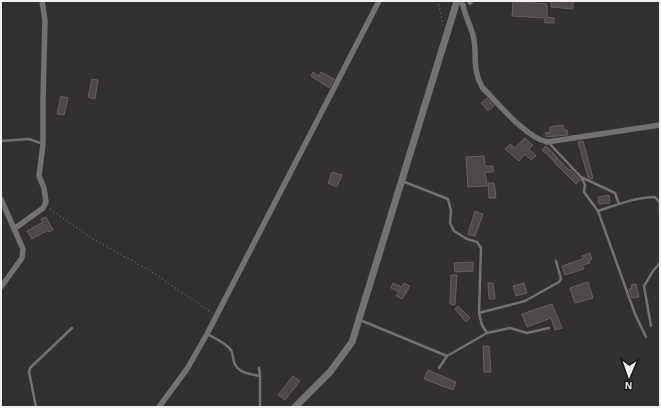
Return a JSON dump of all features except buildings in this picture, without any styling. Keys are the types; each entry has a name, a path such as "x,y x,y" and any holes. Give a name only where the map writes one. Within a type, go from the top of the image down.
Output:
{"street":[{"path":"14,229 43,208 44,205 45,194 38,176 43,144 45,20 42,1"},
{"path":"159,407 187,369 207,334 380,1"},
{"path":"295,407 330,372 352,342 458,1 463,5 473,35 475,70 477,78 482,86 526,132 542,141 547,142 660,125"},
{"path":"1,199 23,249 22,258 1,287"}],"lane":[{"path":"1,141 29,139 43,144"},
{"path":"547,142 581,177 585,185 584,192 598,211 635,314 646,337"},
{"path":"581,177 615,193 619,204"},
{"path":"402,180 448,200 451,211 450,223 454,231 467,239 476,242 481,248 479,313 482,325 487,333"},
{"path":"598,211 619,204 655,197 660,203 660,212"},
{"path":"479,313 526,301 559,282 561,279 556,261"},
{"path":"650,326 644,286 660,263"},
{"path":"359,319 447,356"},
{"path":"36,407 29,372 30,368 72,328"},
{"path":"439,368 447,356 487,333 510,328 527,333 549,328"},
{"path":"207,334 220,341 230,350 237,368 244,372 260,376"},
{"path":"259,368 260,407"}],"path":[{"path":"438,1 442,25 449,28"},
{"path":"44,205 93,239 149,270 216,316"}]}
